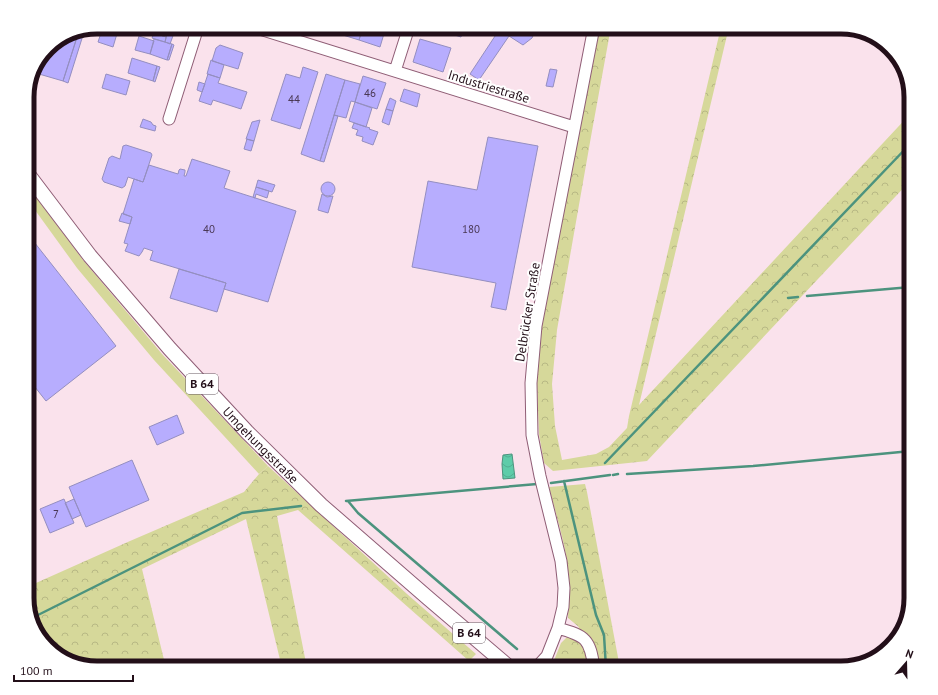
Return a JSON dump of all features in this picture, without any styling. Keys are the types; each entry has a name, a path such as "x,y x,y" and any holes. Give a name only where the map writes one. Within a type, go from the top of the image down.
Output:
{"main road":[{"name":"Umgehungsstraße","path":"34,181 90,256 170,349 247,432 321,505 502,661"}],"street":[{"path":"169,119 196,34"},
{"name":"Industriestraße","path":"275,34 574,127"},
{"path":"395,71 407,34"},
{"name":"Delbrücker Straße","path":"542,661 546,656 558,628 563,607 564,588 561,561 540,476 532,435 531,382 536,326 593,34"},
{"path":"558,628 575,633 583,638 590,647 593,661"}],"green space":[{"path":"599,34 610,34 557,330 552,384 555,426 562,460 596,454 609,447 627,428 719,34 727,34 639,405 904,121 904,187 647,461 553,471 544,463 539,434 537,383 541,327"},
{"path":"34,194 83,260 162,354 268,466 259,474 154,360 77,268 34,209"},
{"path":"268,466 407,594 476,654 469,661 298,510 277,516 306,661 280,661 246,519 142,569 164,661 84,660 69,655 59,648 42,630 36,615 34,584 244,492"},
{"path":"585,484 619,661 554,661 561,643 567,637 575,639 579,627 568,618 569,591 567,562 549,487"}],"water":[{"path":"512,454 515,478 503,479 503,455"}],"building":[{"path":"101,34 117,34 113,47 98,42"},
{"path":"154,34 166,37 165,42 152,38"},
{"path":"157,34 167,34 166,37"},
{"path":"167,34 174,34 170,44 165,42"},
{"path":"340,34 361,34 359,40"},
{"path":"361,34 384,34 380,47 359,40"},
{"path":"451,34 462,34 461,37"},
{"path":"496,34 534,34 532,38 523,45 509,36 479,80 470,74"},
{"path":"83,35 68,83 63,81 77,37"},
{"path":"139,36 154,41 150,54 135,50"},
{"path":"77,37 63,81 39,74 42,67 55,50 65,42"},
{"path":"154,39 172,44 167,60 150,54"},
{"path":"420,39 451,48 443,72 413,62"},
{"path":"172,44 174,45 169,60 167,60"},
{"path":"220,45 243,53 238,69 212,61 216,48"},
{"path":"132,58 157,66 153,81 128,73"},
{"path":"211,60 224,65 220,78 207,74"},
{"path":"157,66 160,67 155,82 153,81"},
{"path":"303,67 318,72 300,129 271,120 286,74 300,78"},
{"path":"550,69 557,70 553,87 546,86"},
{"path":"106,74 130,81 126,95 102,88"},
{"path":"208,74 220,78 218,83 247,92 241,109 213,100 211,105 199,101"},
{"path":"326,74 345,80 320,161 301,154"},
{"path":"363,76 386,83 377,109 355,102"},
{"path":"345,80 360,84 355,102 351,101 346,118 334,115"},
{"path":"199,82 205,84 202,92 197,90"},
{"path":"404,89 420,94 417,107 400,101"},
{"path":"390,98 396,101 393,111 386,109"},
{"path":"355,102 372,108 366,127 349,121"},
{"path":"386,109 393,111 389,125 382,122"},
{"path":"334,115 338,116 324,162 320,161"},
{"path":"143,119 156,126 155,131 140,127"},
{"path":"260,120 254,141 246,139 252,122"},
{"path":"354,123 378,132 373,145 362,141 363,137 356,135 358,130 352,128"},
{"path":"488,137 538,146 506,310 491,307 496,283 412,267 428,181 477,190"},
{"path":"247,139 254,141 251,151 244,149"},
{"path":"126,145 151,153 152,155 143,182 128,177 125,186 122,188 104,182 102,179 109,158 112,156 120,159 123,146"},
{"path":"192,159 230,171 224,188 296,211 268,302 224,289 226,283 150,260 153,251 144,248 139,256 125,251 128,244 124,243 132,217 123,214 134,179 143,182 149,165 178,174 180,169 185,170 184,176 186,176"},
{"path":"258,180 275,185 272,192 256,187"},
{"path":"325,182 331,182 335,186 335,192 331,196 325,196 321,192 321,186"},
{"path":"256,187 269,191 267,198 256,194 255,198 253,197"},
{"path":"322,194 327,197 333,196 328,213 318,210"},
{"path":"122,213 132,217 130,224 119,221"},
{"path":"34,242 116,346 46,401 34,386"},
{"path":"179,269 226,283 217,312 170,298"},
{"path":"177,415 184,433 157,445 149,427"},
{"path":"132,460 149,500 86,527 69,487"},
{"path":"64,499 74,523 50,533 40,509"},
{"path":"74,499 81,515 72,519 65,503"}],"waterway":[{"path":"605,463 904,150"},
{"path":"807,296 904,288"},
{"path":"788,298 798,297"},
{"path":"627,474 753,466 904,452"},
{"path":"613,475 618,474"},
{"path":"551,483 610,475"},
{"path":"564,481 596,615 604,635 606,661"},
{"path":"346,501 537,484"},
{"path":"348,501 358,513 517,649"},
{"path":"36,616 242,513 301,506"}]}
